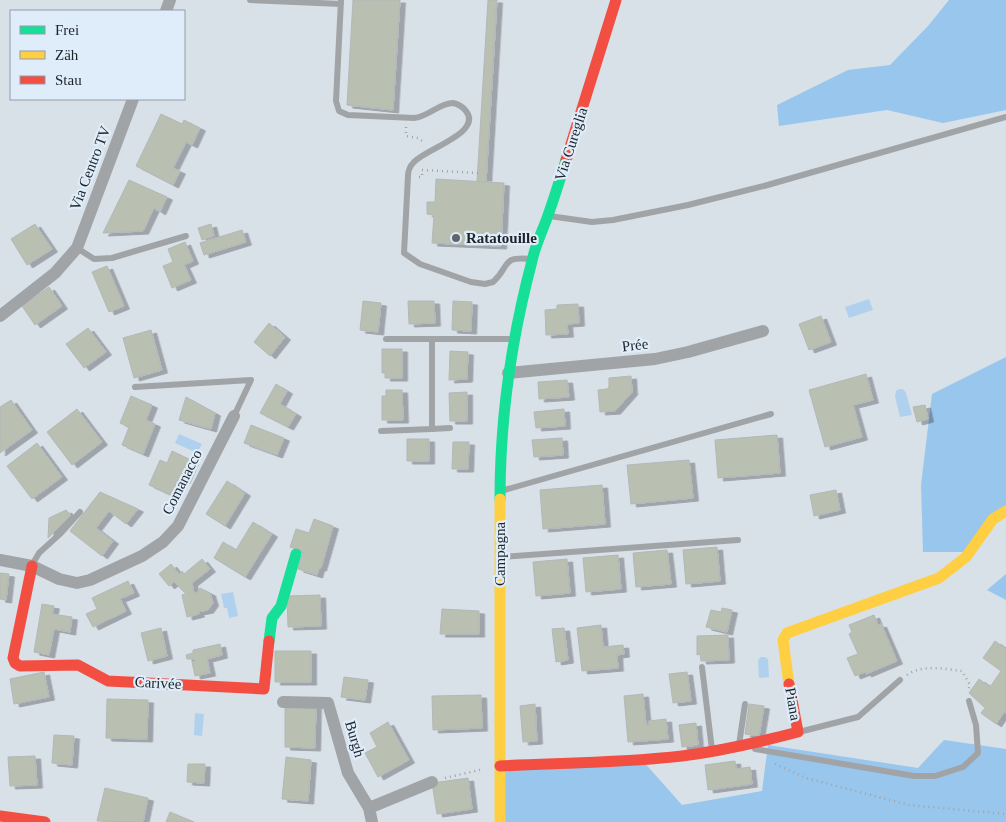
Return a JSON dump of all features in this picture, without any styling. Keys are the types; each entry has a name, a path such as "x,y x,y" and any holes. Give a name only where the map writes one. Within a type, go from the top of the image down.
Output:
{"street":[{"name":"Via Cureglia","path":"526,288 532,259 548,216 616,0"},
{"name":"Via Centro TV","path":"0,316 56,273 77,248 133,100"},
{"name":"Campagna","path":"500,822 499,557 502,427 508,373 526,288"},
{"name":"Prée","path":"508,373 655,359 688,352 763,330"},
{"name":"Comanacco","path":"0,560 32,566 59,579 82,582 107,574 142,556 159,545 178,526 234,416"},
{"name":"Piana","path":"500,766 642,760 712,752 798,732 784,652 784,640 787,634 939,578 966,557 994,519 1006,511"},
{"name":"Carivée","path":"32,566 18,639 12,658 20,666 78,665 108,680 264,689 272,618 281,606 296,554"},
{"name":"Burgh","path":"283,702 328,703 348,773 369,808 372,822"},
{"path":"369,808 432,782"},
{"path":"0,816 45,822"}],"lane":[{"path":"250,0 341,2 336,101 339,111 348,115 420,118 452,103 461,106 469,116 469,123 465,130 418,158 411,166 408,176 404,253 410,259 478,284 493,282 510,260 520,258 532,259"},
{"path":"548,216 592,222 612,220 688,205 764,186 1006,118"},
{"path":"77,248 94,259 112,258 186,236"},
{"path":"386,339 514,339"},
{"path":"432,340 432,429"},
{"name":"Comanacco","path":"135,387 251,380 234,416"},
{"path":"500,491 771,414"},
{"path":"381,431 450,428"},
{"path":"32,566 39,553 80,512"},
{"path":"499,557 738,540"},
{"path":"702,667 712,752"},
{"path":"798,732 858,717 900,680"},
{"path":"745,704 739,747 914,776 935,776 963,767 978,753 976,724 969,701"}],"path":[{"path":"406,127 406,136 413,137"},
{"path":"408,176 422,177 422,170 478,173"},
{"path":"900,680 915,669 942,668 962,671 970,685 967,693 969,701"},
{"path":"772,762 806,778 909,805 1006,814"},
{"path":"432,782 468,772"}],"shaded area":[{"path":"949,0 1006,0 1006,110 943,123 887,110 779,126 777,105 848,70 890,65 928,26"},
{"path":"869,299 873,310 849,318 845,307"},
{"path":"1006,357 1006,511 964,552 923,552 921,485 932,394"},
{"path":"903,389 906,393 912,415 900,417 895,396 896,391"},
{"path":"179,434 202,444 197,453 175,443"},
{"path":"1006,574 1006,600 987,590"},
{"path":"233,592 238,616 229,618 227,608 224,608 221,594"},
{"path":"761,657 768,659 769,677 759,678 758,660"},
{"path":"195,713 204,714 202,736 194,735"},
{"path":"944,740 1006,749 1006,822 500,822 500,766 642,760 682,805 762,791 768,745 918,768"}],"building":[{"path":"353,0 400,0 393,110 347,105"},
{"path":"488,0 497,0 486,182 477,181"},
{"path":"161,114 182,124 184,120 200,128 192,145 186,142 173,168 180,171 173,185 136,166"},
{"path":"436,179 504,183 501,246 432,243 434,215 427,214 427,202 435,202"},
{"path":"129,180 167,197 160,212 154,208 143,231 103,233"},
{"path":"35,224 52,249 27,265 11,239"},
{"path":"211,224 214,236 202,240 198,228"},
{"path":"242,230 246,242 204,255 200,243"},
{"path":"185,242 193,261 184,265 191,280 172,288 163,266 173,262 168,249"},
{"path":"107,266 124,306 109,312 92,272"},
{"path":"49,287 62,306 35,325 22,306"},
{"path":"363,301 381,303 378,332 360,330"},
{"path":"408,301 434,301 435,323 409,324"},
{"path":"453,301 472,302 471,331 452,330"},
{"path":"578,304 579,323 567,324 568,334 546,335 545,310 557,309 557,305"},
{"path":"821,316 831,342 809,350 799,324"},
{"path":"269,323 285,337 270,356 254,342"},
{"path":"88,328 106,352 84,368 66,344"},
{"path":"151,330 162,370 134,378 123,338"},
{"path":"382,349 402,349 402,378 385,378 385,373 382,373"},
{"path":"450,351 468,352 467,379 449,380"},
{"path":"866,374 873,400 853,405 862,437 825,447 809,390"},
{"path":"631,376 632,392 615,411 600,412 598,390 609,387 609,378"},
{"path":"567,380 569,397 539,399 538,382"},
{"path":"276,384 287,391 280,404 296,414 288,427 260,413"},
{"path":"386,390 402,390 403,420 382,420 382,396 386,396"},
{"path":"467,392 467,421 450,421 449,393"},
{"path":"131,396 152,405 146,420 155,424 143,454 122,445 129,427 120,423"},
{"path":"186,397 215,413 211,429 179,420"},
{"path":"11,400 32,430 0,453 0,407"},
{"path":"925,405 928,419 917,422 913,407"},
{"path":"77,409 102,442 72,465 47,432"},
{"path":"564,409 565,426 536,428 534,412"},
{"path":"251,425 284,438 277,455 244,443"},
{"path":"777,435 780,473 718,478 715,440"},
{"path":"562,438 563,455 534,457 532,440"},
{"path":"407,439 429,439 429,461 407,461"},
{"path":"453,442 469,442 468,469 452,469"},
{"path":"37,443 62,477 32,499 7,466"},
{"path":"172,451 193,461 184,481 178,479 171,495 149,485 160,460 167,463"},
{"path":"689,460 693,498 631,504 627,465"},
{"path":"227,481 245,493 225,526 206,514"},
{"path":"602,485 605,524 543,529 540,490"},
{"path":"836,490 840,510 814,516 810,495"},
{"path":"100,492 138,509 126,524 109,511 96,528 113,541 102,556 70,531"},
{"path":"66,510 71,515 48,538 49,518"},
{"path":"314,519 333,526 321,568 319,568 317,575 298,569 303,552 290,547 296,529 309,533"},
{"path":"253,522 272,534 245,577 214,558 223,542 236,550"},
{"path":"717,547 720,581 686,584 683,550"},
{"path":"667,550 671,584 636,587 633,553"},
{"path":"618,555 621,589 586,592 583,558"},
{"path":"202,559 210,569 192,583 194,593 197,593 200,588 210,593 213,603 208,610 187,617 182,595 186,594 174,582 169,586 159,574 171,564 179,574 182,571 184,574"},
{"path":"567,559 570,593 536,596 533,562"},
{"path":"0,573 9,574 6,600 0,599"},
{"path":"128,581 134,593 120,599 126,611 93,627 86,614 97,609 92,598"},
{"path":"320,595 321,626 288,627 287,596"},
{"path":"42,604 54,606 52,614 72,617 70,632 54,629 49,655 34,652"},
{"path":"722,608 732,610 727,632 706,627 711,610 721,612"},
{"path":"442,609 479,611 479,634 440,634"},
{"path":"874,615 878,625 881,624 897,661 866,674 865,672 855,676 847,658 858,654 849,634 852,632 849,625"},
{"path":"601,625 603,647 623,645 624,654 617,655 618,668 582,671 577,628"},
{"path":"161,628 167,656 148,661 141,633"},
{"path":"564,628 568,660 556,662 552,629"},
{"path":"728,635 729,660 701,661 700,654 697,655 697,636"},
{"path":"995,641 1006,649 1006,714 1004,712 996,724 981,713 985,708 969,693 979,679 990,687 1001,671 983,658"},
{"path":"220,644 222,655 207,659 210,673 195,676 192,662 195,661 194,659 187,659 186,655 193,653 193,650"},
{"path":"275,651 311,651 311,682 275,682"},
{"path":"44,672 49,697 14,704 10,679"},
{"path":"687,672 691,701 673,703 669,674"},
{"path":"344,677 368,680 365,700 341,697"},
{"path":"643,694 646,725 649,725 649,721 666,719 668,739 628,742 624,696"},
{"path":"481,695 482,728 433,730 432,696"},
{"path":"107,699 148,700 147,739 106,738"},
{"path":"285,703 316,703 315,748 285,747"},
{"path":"535,704 537,741 523,742 520,706"},
{"path":"749,704 764,706 759,736 745,734"},
{"path":"388,722 409,760 378,777 365,753 377,747 370,733"},
{"path":"696,723 698,745 682,747 679,725"},
{"path":"54,735 74,736 72,765 52,763"},
{"path":"35,756 37,785 10,786 8,757"},
{"path":"286,757 311,760 308,801 282,799"},
{"path":"735,761 736,769 750,767 752,784 708,790 705,765"},
{"path":"188,764 205,764 204,783 187,782"},
{"path":"468,778 472,809 437,814 432,783"},
{"path":"105,788 148,798 143,822 97,821"},
{"path":"170,812 194,822 166,822"}],"traffic: fast":[{"path":"500,499 505,408 518,320 535,250 566,160"},
{"path":"269,641 272,618 281,606 296,554"}],"traffic: slow":[{"path":"500,499 500,822"},
{"path":"789,684 783,640 787,633 939,578 966,557 993,519 1006,511"}],"traffic: jam":[{"path":"566,160 616,0"},
{"path":"32,566 13,658 15,663 20,666 78,665 108,681 264,689 269,641"},
{"path":"500,766 682,756 712,752 798,732 789,684"},
{"path":"0,816 45,822"}],"place":[{"name":"Ratatouille","path":"456,238"}]}
